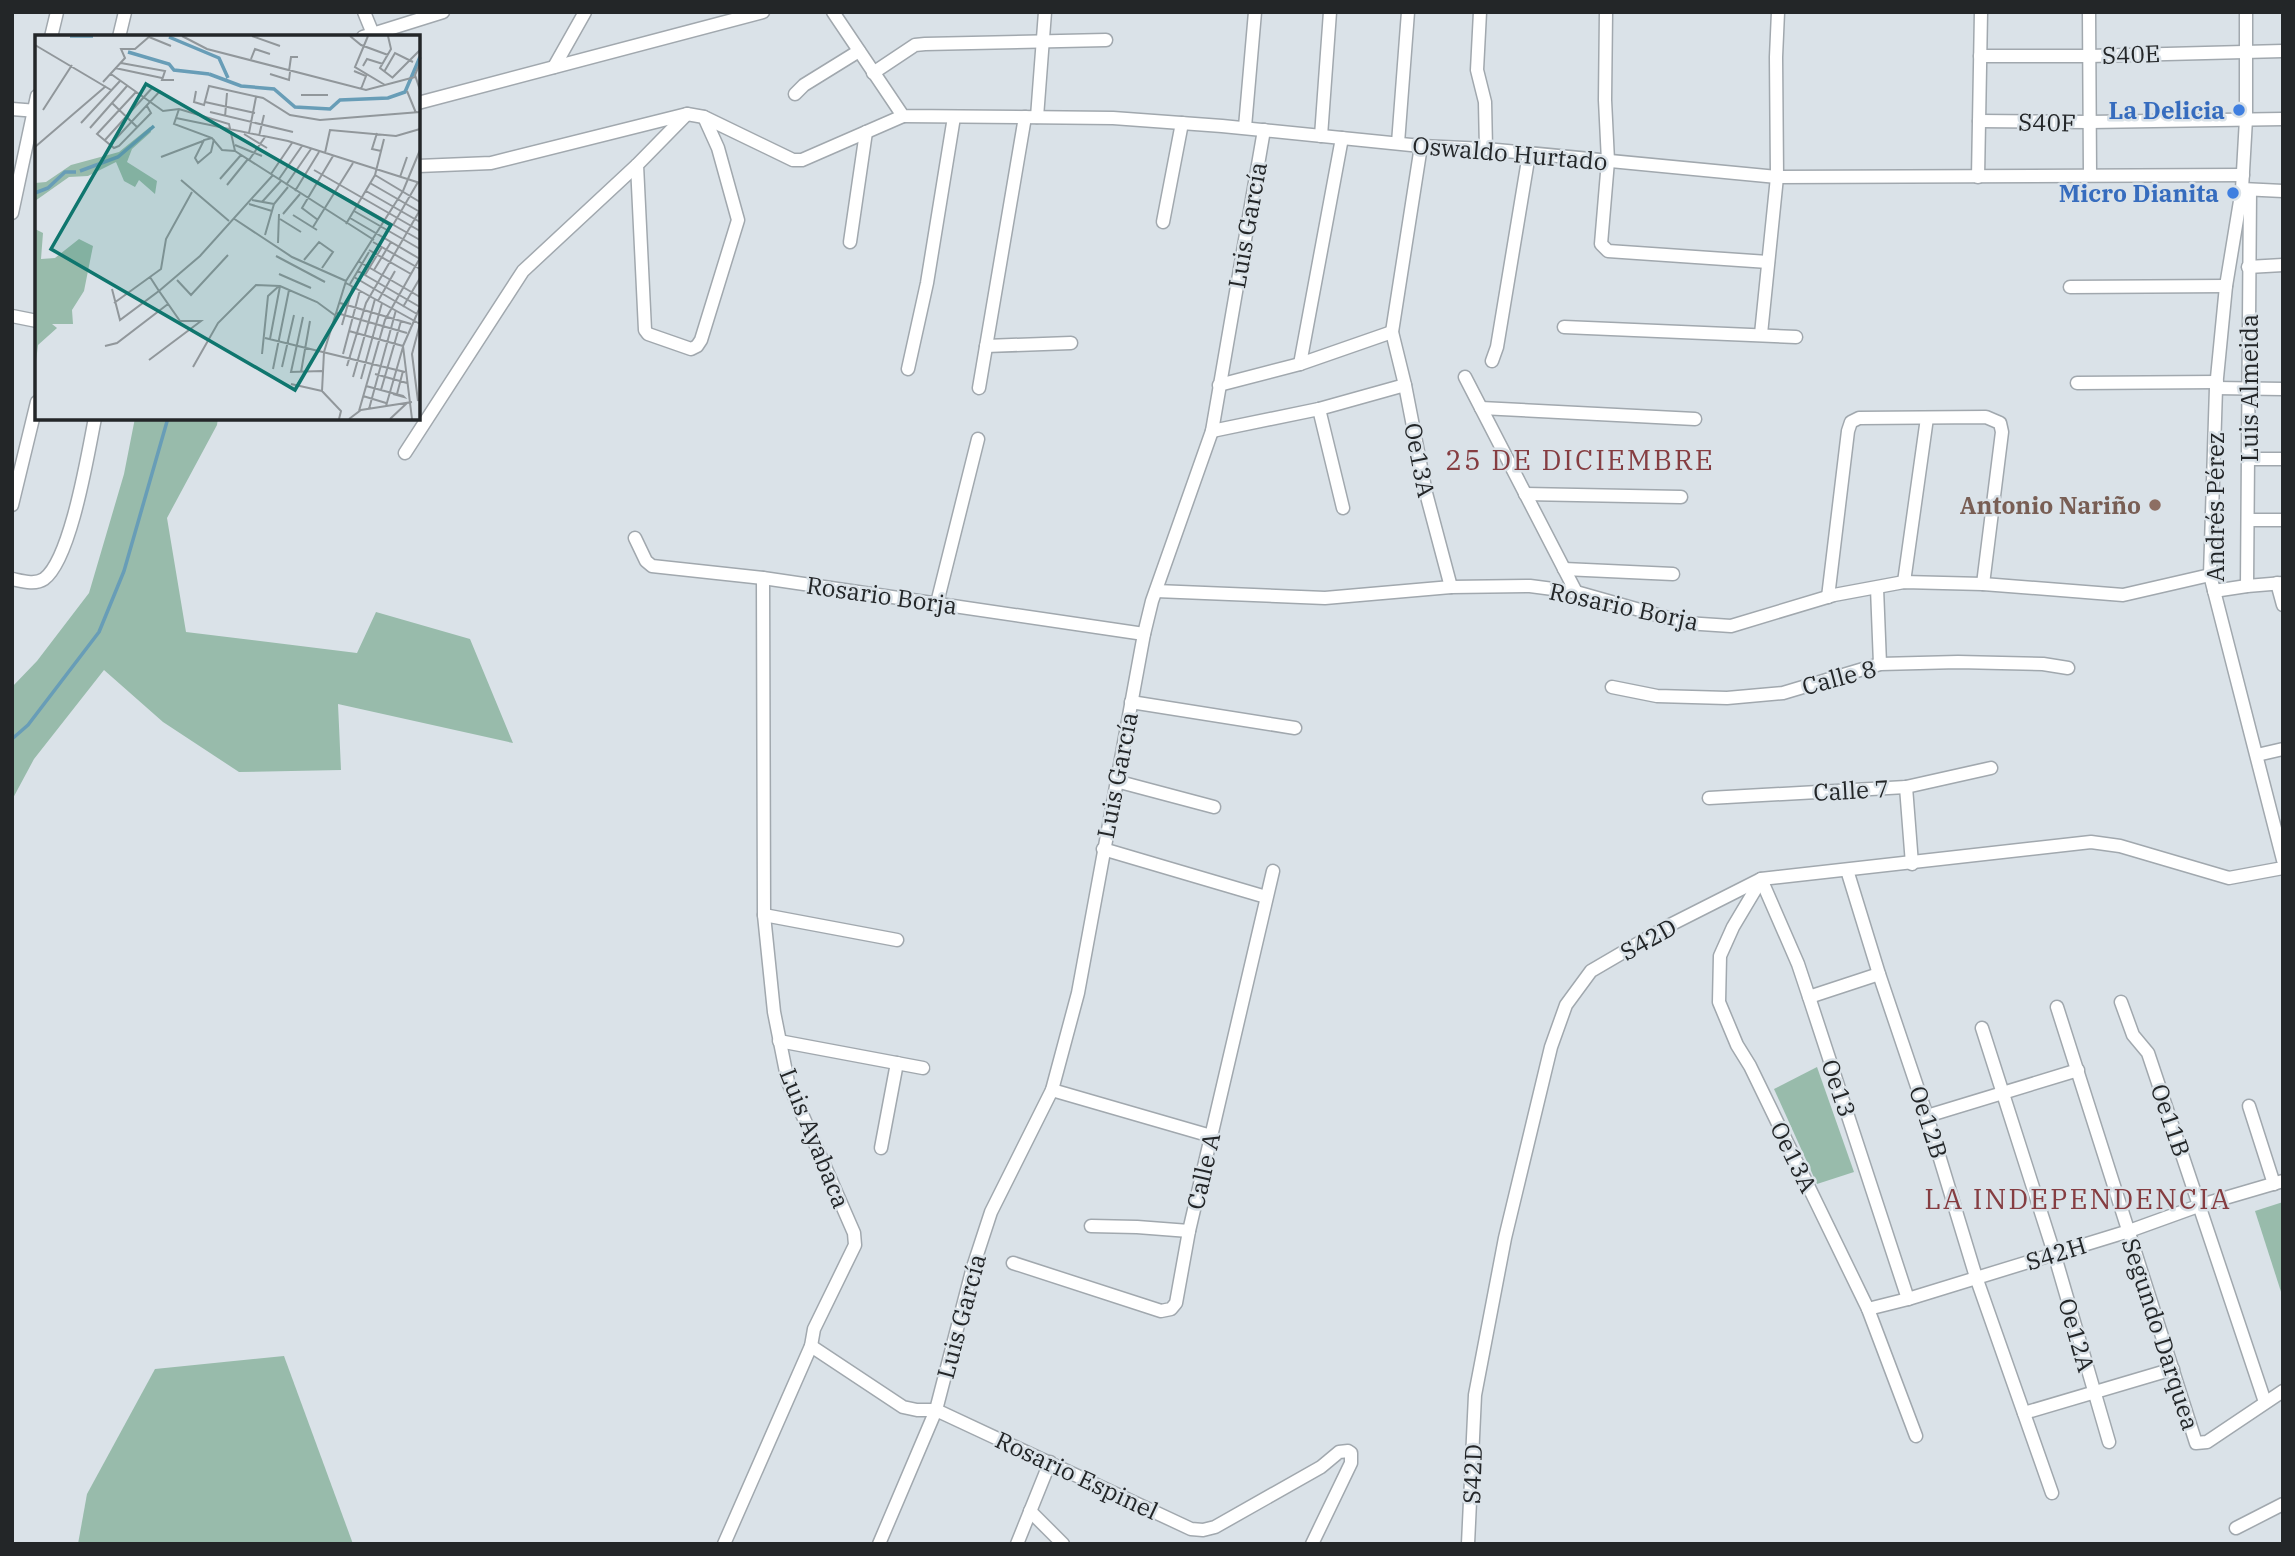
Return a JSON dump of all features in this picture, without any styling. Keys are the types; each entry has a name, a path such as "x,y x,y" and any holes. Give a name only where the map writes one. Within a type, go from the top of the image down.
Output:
{"street":[{"path":"51,35 57,12"},
{"path":"119,35 125,12"},
{"path":"364,12 368,35 443,12"},
{"path":"554,67 585,12"},
{"path":"420,102 763,12"},
{"path":"420,166 491,163 687,114 704,117 793,160 802,160 903,116 833,12"},
{"path":"979,388 1031,117 1045,12"},
{"path":"1245,127 1255,12"},
{"path":"1321,136 1331,12"},
{"path":"1398,143 1408,12"},
{"path":"1480,12 1477,70 1485,102 1486,149"},
{"path":"1606,12 1605,100 1608,161 1601,244 1603,248 1608,251 1768,262"},
{"path":"1760,334 1777,177 1778,12"},
{"path":"1978,177 1981,12"},
{"path":"2089,12 2090,175"},
{"path":"2246,12 2243,175 2246,190 2283,191"},
{"path":"873,73 915,46 925,44 1106,40"},
{"path":"795,94 803,85 859,51"},
{"name":"S40E","path":"1980,56 2283,51"},
{"path":"12,109 35,111 12,213"},
{"path":"405,453 523,271 637,165 687,114"},
{"name":"Oswaldo Hurtado","path":"903,116 1113,118 1245,127 1421,146 1486,149 1777,177 2243,175"},
{"path":"637,165 645,330 648,334 691,349 701,340 738,220 718,148 704,117"},
{"path":"908,369 927,284 954,117"},
{"name":"S40F","path":"1979,121 2283,119"},
{"path":"1163,222 1182,123"},
{"name":"Luis García","path":"879,1544 936,1409 991,1212 1052,1090 1077,993 1144,634 1156,591 1212,431 1264,130"},
{"path":"849,242 866,132"},
{"path":"1300,364 1342,138"},
{"path":"1219,385 1300,364 1392,332 1421,146"},
{"path":"1492,361 1497,347 1529,154"},
{"name":"Luis Almeida","path":"2246,190 2250,459 2247,586"},
{"name":"Andrés Pérez","path":"2246,190 2226,286 2216,385 2210,575 2280,838 2283,860"},
{"path":"2248,267 2283,265"},
{"path":"2070,286 2226,286"},
{"path":"12,316 35,321"},
{"path":"1564,327 1797,337"},
{"name":"Oe13A","path":"1392,332 1426,493 1451,587"},
{"path":"986,346 1071,343"},
{"path":"1465,377 1576,592"},
{"path":"2077,383 2283,389"},
{"path":"1212,431 1319,409 1405,384"},
{"path":"1480,408 1695,419"},
{"path":"1319,409 1343,508"},
{"path":"12,505 35,410"},
{"path":"1828,597 1851,422 1859,418 1986,417 2000,423 2002,432 1983,584"},
{"path":"1904,582 1927,418"},
{"path":"12,579 37,582 44,579 63,552 96,420"},
{"path":"937,603 978,439"},
{"path":"2250,459 2283,459"},
{"path":"1525,494 1681,497"},
{"path":"2248,520 2283,520"},
{"name":"Rosario Borja","path":"635,538 646,561 652,566 763,578 1144,634"},
{"path":"1564,569 1673,574"},
{"name":"Rosario Borja","path":"1156,591 1325,598 1451,587 1530,586 1576,592 1686,623 1731,626 1828,597 1904,582 1983,584 2123,595 2210,575"},
{"name":"Luis Ayabaca","path":"724,1544 811,1346 814,1329 855,1245 854,1233 788,1082 779,1041 764,915 763,578"},
{"path":"2214,591 2280,583 2283,605"},
{"path":"1877,588 1880,664"},
{"name":"Calle 8","path":"1612,687 1657,696 1727,698 1783,693 1880,664 2006,663 2068,667"},
{"path":"1131,702 1296,728"},
{"path":"2257,755 2283,749"},
{"name":"Calle 7","path":"1709,798 1906,787 1991,768"},
{"path":"1116,781 1214,807"},
{"path":"1906,787 1912,864"},
{"name":"S42D","path":"1468,1544 1475,1395 1505,1238 1550,1047 1566,1005 1591,971 1668,926 1761,879 2091,842 2120,846 2218,877 2241,878 2283,868"},
{"path":"1103,849 1265,897"},
{"name":"Oe12B","path":"1847,870 1976,1277 2052,1493"},
{"name":"Calle A","path":"1013,1263 1164,1312 1176,1303 1189,1231 1273,871"},
{"name":"Oe13A","path":"1761,879 1733,927 1720,956 1719,1002 1737,1045 1750,1066 1868,1309 1916,1436"},
{"name":"Oe13","path":"1761,879 1809,997 1908,1299"},
{"path":"764,915 897,940"},
{"path":"1809,997 1879,974"},
{"name":"Oe11B","path":"2121,1002 2133,1035 2148,1053 2266,1402"},
{"name":"Segundo Darquea","path":"2057,1007 2194,1439 2199,1444 2207,1442 2283,1391"},
{"name":"Oe12A","path":"1982,1028 2054,1252 2109,1442"},
{"path":"779,1041 923,1068"},
{"path":"881,1148 897,1063"},
{"path":"1927,1116 2078,1070"},
{"path":"1052,1090 1211,1136"},
{"path":"2249,1106 2279,1182"},
{"name":"S42H","path":"1868,1309 2129,1231 2201,1205 2279,1182"},
{"path":"1090,1226 1189,1231"},
{"name":"Luis García","path":"811,1346 903,1407 917,1410 936,1409"},
{"path":"2024,1413 2173,1368"},
{"name":"Rosario Espinel","path":"936,1409 1191,1528 1203,1530 1215,1527 1269,1498 1321,1467 1339,1452 1348,1451 1351,1453 1351,1463 1312,1544"},
{"path":"1017,1544 1050,1462"},
{"path":"2236,1528 2283,1504"},
{"path":"1030,1511 1063,1544"}],"green space":[{"path":"135,420 218,420 167,518 186,632 357,653 376,612 470,639 513,743 338,704 341,770 239,772 163,722 104,670 34,759 12,800 12,687 37,661 89,593 124,474"},
{"path":"1817,1067 1854,1172 1817,1184 1774,1089"},
{"name":"LA INDEPENDENCIA","path":"2283,1202 2283,1298 2255,1211"},
{"path":"284,1356 353,1544 78,1544 87,1494 155,1369"}],"waterway":[{"path":"12,739 28,725 99,632 124,571 167,420"}],"place":[{"name":"La Delicia","path":"2239,110"},
{"name":"Micro Dianita","path":"2233,193"},
{"name":"Antonio Nariño","path":"2155,505"}],"district":[{"name":"25 DE DICIEMBRE","path":"1580,459"},
{"name":"LA INDEPENDENCIA","path":"2078,1198"}]}
